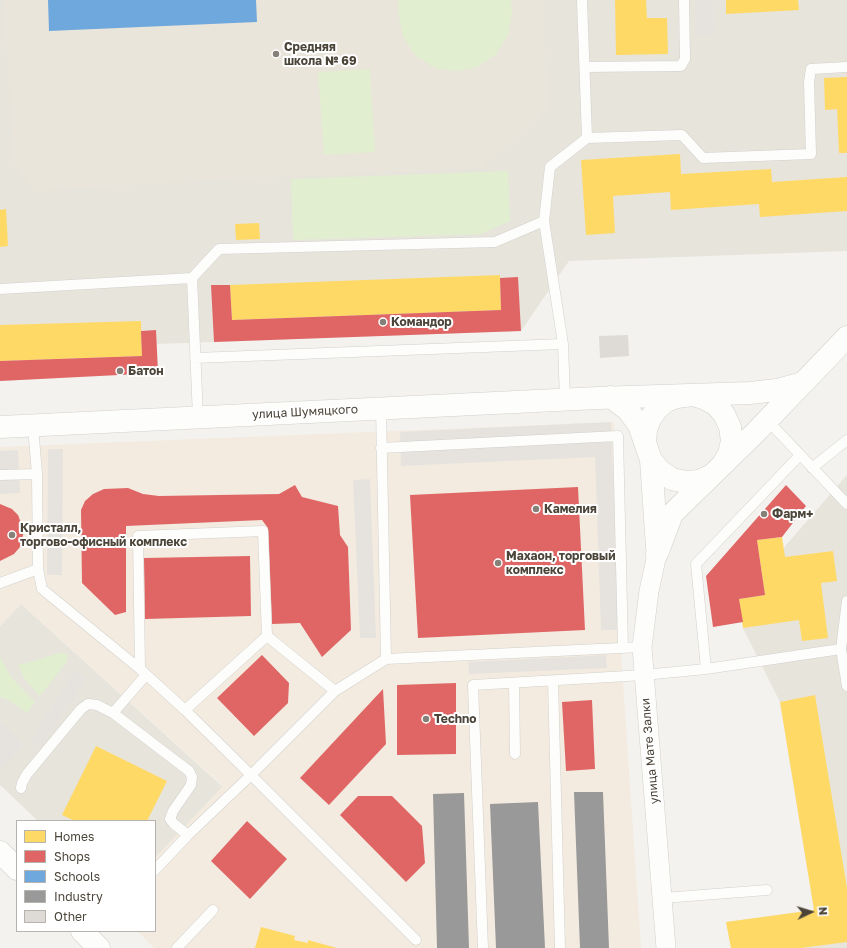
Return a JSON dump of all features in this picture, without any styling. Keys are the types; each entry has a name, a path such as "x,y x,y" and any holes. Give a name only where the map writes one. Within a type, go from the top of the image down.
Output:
{"street":[{"path":"657,554 672,514 767,420 847,337"},
{"path":"657,554 648,451 648,424 657,409 666,401 677,397 750,393 777,390 802,384"},
{"path":"611,397 628,410 639,425 648,451 660,471 672,479 685,482 699,481 717,470 729,454 732,441 730,427 724,414 715,404 703,398 692,395"},
{"name":"улица Шумяцкого","path":"0,427 611,397 692,395"},
{"name":"улица Мате Залки","path":"657,554 649,591 633,647 644,675 666,948"},
{"path":"0,852 16,868"},
{"path":"83,932 99,948"}],"lane":[{"path":"582,0 587,138"},
{"path":"585,67 681,66 686,59 684,0"},
{"path":"565,400 563,344 544,221 550,167 587,138 682,135 703,158 811,154 809,82 811,70 847,67"},
{"path":"0,289 192,278 219,249 495,242 544,221"},
{"path":"192,278 198,417"},
{"path":"195,358 563,344"},
{"path":"381,409 386,659"},
{"path":"767,420 847,504"},
{"path":"33,426 37,474 38,569 42,589 143,672 185,710 416,940"},
{"path":"156,869 188,835 251,775 335,691 386,659 633,647 618,436 381,448"},
{"path":"812,468 847,440"},
{"path":"706,669 696,564 800,456"},
{"path":"0,475 37,474"},
{"path":"113,713 143,672 138,536 263,532 267,636 335,691"},
{"path":"0,583 38,569"},
{"path":"847,601 841,649 847,686"},
{"path":"185,710 267,636"},
{"path":"483,948 473,686 644,675 706,669 841,649"},
{"path":"553,681 560,948"},
{"path":"514,683 515,754"},
{"path":"21,788 27,774 81,709 88,704 97,705 113,713 189,772 192,777 191,785 173,811 170,819 188,835"},
{"path":"663,898 767,890"},
{"path":"177,948 213,910"}],"shaded area":[{"path":"0,0 847,0 847,251 569,261 521,331 157,344 158,373 0,381"},
{"name":"Средняя школа № 69","path":"4,0 543,0 547,109 482,168 205,180 34,191 14,164"},
{"path":"695,0 713,0 714,35 696,36"},
{"path":"611,422 619,630 601,630 595,457 401,466 400,432"},
{"path":"614,422 620,638 641,948 154,948 138,932 156,932 156,857 223,786 21,604 0,626 0,447"},
{"path":"48,449 63,449 62,575 47,575"},
{"path":"18,450 20,493 0,494 0,451"},
{"path":"847,475 847,948 731,948 726,922 814,910 780,702 743,628 739,599"},
{"path":"370,479 376,638 360,638 353,480"},
{"path":"21,604 223,787 156,857 156,820 37,820 0,785 0,626"},
{"path":"606,655 607,668 469,674 468,662"},
{"path":"75,671 86,678 42,747 31,740"},
{"path":"0,722 24,744 0,770"}],"green space":[{"path":"398,0 511,0 512,12 508,35 496,54 478,67 457,71 435,68 416,56 403,37 399,17"},
{"path":"370,69 375,152 324,155 318,72"},
{"path":"508,171 510,221 481,234 293,240 291,179"},
{"path":"62,652 67,654 68,660 40,696 24,678 18,665"},
{"path":"0,657 11,677 35,702 27,713 9,700 0,697"}],"building: Homes":[{"path":"615,0 646,0 647,18 667,18 668,54 616,55"},
{"path":"726,0 798,0 799,10 726,14"},
{"path":"847,77 847,153 839,153 837,109 825,110 824,78"},
{"path":"680,154 681,174 771,169 772,182 847,177 847,211 760,217 759,204 671,210 670,192 613,196 615,233 586,235 581,160"},
{"path":"6,209 8,246 0,247 0,210"},
{"path":"259,223 260,239 236,240 235,224"},
{"path":"500,275 501,310 232,320 230,285"},
{"path":"141,321 142,356 0,361 0,325"},
{"path":"782,537 785,557 833,551 837,581 821,583 828,638 802,641 799,620 743,628 739,599 765,595 757,540"},
{"path":"815,695 847,888 847,942 801,948 731,948 726,922 814,910 780,702"},
{"path":"96,746 167,781 148,820 73,820 62,815"},
{"path":"261,927 295,936 294,940 308,943 308,940 337,948 255,948"}],"building: Shops":[{"path":"518,277 521,331 214,342 211,285 230,285 232,320 501,310 500,278"},
{"path":"156,330 158,373 0,381 0,361 142,356 141,331"},
{"path":"295,485 302,497 338,506 340,535 348,547 351,630 322,657 300,623 272,624 268,528 262,520 126,526 126,612 115,615 82,583 81,510 85,501 93,494 104,489 128,488 143,494 159,496 279,494"},
{"path":"786,485 806,506 782,537 757,540 765,595 739,599 743,622 713,627 706,576"},
{"name":"Махаон, торговый комплекс","path":"578,487 585,630 418,638 410,495"},
{"name":"Кристалл, торгово-офисный комплекс","path":"0,504 12,509 18,515 24,531 20,547 14,554 0,561"},
{"path":"250,556 251,616 145,619 144,558"},
{"path":"262,655 289,683 288,703 254,736 217,698"},
{"name":"Techno","path":"456,683 456,754 397,755 397,685"},
{"path":"383,689 386,744 329,805 300,778"},
{"path":"592,700 595,769 566,771 562,702"},
{"path":"358,796 392,796 422,826 425,863 406,882 340,815"},
{"path":"247,821 287,859 250,899 211,861"}],"building: Schools":[{"path":"48,0 256,0 257,22 49,31"}],"building: Industry":[{"path":"574,792 603,792 609,948 580,948"},
{"path":"464,793 469,948 437,948 433,794"},
{"path":"538,802 545,948 496,948 490,804"}],"building: Other":[{"path":"628,335 629,356 600,358 599,336"}],"place":[{"name":"Средняя школа № 69","path":"276,54"},
{"name":"Командор","path":"383,322"},
{"name":"Батон","path":"120,371"},
{"name":"Камелия","path":"536,509"},
{"name":"Фарм+","path":"764,514"},
{"name":"Кристалл, торгово-офисный комплекс","path":"12,535"},
{"name":"Махаон, торговый комплекс","path":"498,563"},
{"name":"Techno","path":"426,719"}]}
